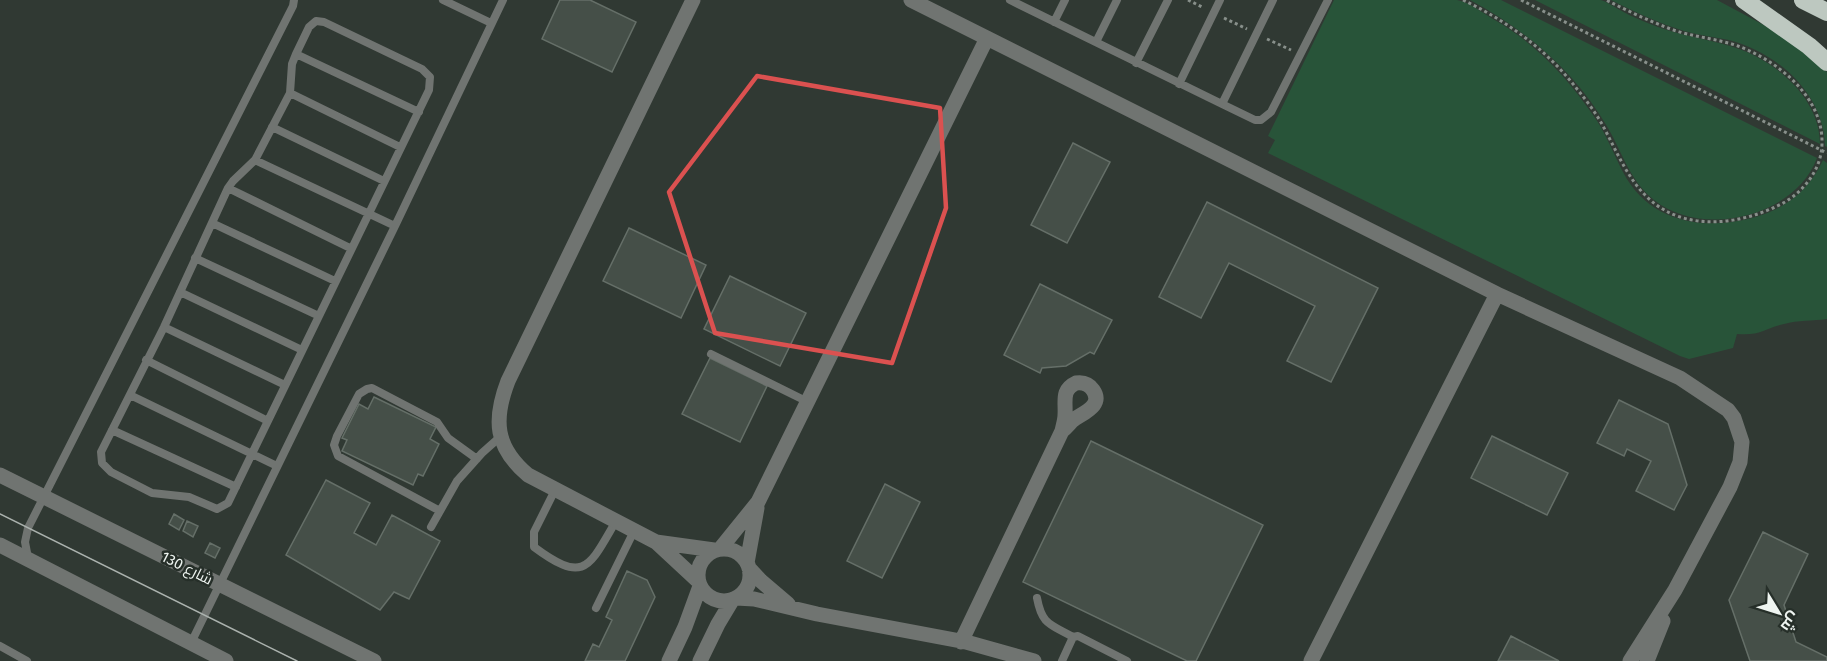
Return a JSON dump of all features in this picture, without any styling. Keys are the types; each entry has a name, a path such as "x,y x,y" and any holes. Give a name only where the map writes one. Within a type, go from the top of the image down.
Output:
{"highway":[{"path":"1744,0 1809,46 1827,62"},
{"path":"1803,0 1827,12"}],"street":[{"path":"693,0 508,381 499,410 500,437 511,458 528,475 656,542 699,584 707,595 717,600 754,599 817,614 961,642 1003,657 1034,661"},
{"path":"911,0 1497,294 1680,378 1721,404 1734,418 1742,442 1740,462 1730,487 1675,590 1630,661"},
{"path":"700,661 734,598 742,593 748,584 751,531 758,502 987,38"},
{"path":"1311,661 1497,294"},
{"path":"961,642 1062,431"},
{"name":"شارع 130","path":"0,475 374,661"},
{"path":"669,661 685,627 699,584 698,571 702,560 717,549 758,502"},
{"path":"656,542 736,551 760,581 790,606"},
{"path":"0,545 226,661"},
{"path":"1647,661 1675,590"}],"lane":[{"path":"28,558 25,542 28,528 282,28 294,0"},
{"path":"443,0 491,23"},
{"path":"191,643 503,0"},
{"path":"1011,0 1255,120 1267,117 1328,0"},
{"path":"1054,22 1065,0"},
{"path":"1096,42 1117,0"},
{"path":"1136,63 1168,0"},
{"path":"1179,84 1220,0"},
{"path":"1222,104 1273,0"},
{"path":"316,21 324,22 428,73 431,83 419,112 350,248 228,503 217,509 189,497 152,493 111,472 102,464 101,452 164,327 228,188 255,160 290,93 292,64 296,54 309,27 316,21"},
{"path":"296,54 419,112"},
{"path":"290,93 400,147"},
{"path":"272,127 384,181"},
{"path":"255,160 395,226"},
{"path":"228,188 350,248"},
{"path":"212,223 335,282"},
{"path":"195,258 319,316"},
{"path":"180,292 302,350"},
{"path":"164,327 285,385"},
{"path":"711,354 808,402"},
{"path":"146,360 268,421"},
{"path":"440,511 338,456 334,445 337,436 359,394 372,388 437,422 448,438 477,459"},
{"path":"130,395 277,466"},
{"path":"112,430 236,487"},
{"path":"430,527 457,481 500,437"},
{"path":"555,490 534,532 534,547 544,555 573,568 579,569 587,566 616,521"},
{"path":"597,608 633,531"},
{"path":"1037,598 1040,615 1044,620 1073,637 1078,636 1127,661"},
{"path":"1062,661 1073,637"},
{"path":"0,646 27,661"}],"path":[{"path":"1188,0 1300,55"},
{"path":"1463,0 1497,18 1548,57 1589,105 1602,124 1634,184 1652,203 1677,216 1692,220 1719,221 1743,218 1771,210 1800,191 1815,171 1822,150 1821,129 1813,106 1788,76 1773,64 1738,46 1669,28 1606,0"},
{"path":"1521,0 1827,153"}],"highlighted area":[{"path":"757,76 940,108 946,208 892,363 715,333 669,192"}],"green space":[{"path":"1334,0 1457,0 1471,5 1508,28 1549,61 1583,101 1602,129 1634,189 1647,202 1678,219 1714,223 1733,222 1775,210 1803,190 1823,160 1827,163 1827,319 1795,322 1757,333 1737,334 1733,348 1689,359 1268,153 1275,140 1268,136"},
{"path":"1470,0 1501,0 1817,158 1806,178 1789,195 1769,207 1746,216 1721,219 1697,218 1674,212 1654,200 1639,184 1595,108 1565,71 1530,39"},
{"path":"1535,0 1600,0 1658,27 1742,50 1756,57 1783,75 1805,99 1818,128 1820,144"},
{"path":"1611,0 1717,0 1775,31 1811,57 1827,72 1827,147 1823,127 1807,93 1795,78 1765,55 1729,40 1674,28"}],"building":[{"path":"560,0 590,0 636,22 612,72 542,39"},
{"path":"1073,143 1110,162 1067,243 1031,225"},
{"path":"1207,202 1378,288 1331,382 1287,361 1315,306 1229,263 1201,318 1159,297"},
{"path":"629,228 706,265 681,318 603,281"},
{"path":"730,276 806,313 780,366 704,329"},
{"path":"1040,284 1112,320 1094,354 1090,352 1066,366 1042,368 1040,373 1004,355"},
{"path":"710,358 767,386 740,442 682,414"},
{"path":"374,397 436,427 430,439 439,444 423,476 418,474 413,485 342,451 347,440 342,438 359,404 368,409"},
{"path":"1619,400 1668,424 1687,485 1674,510 1636,491 1651,461 1627,449 1624,456 1597,443"},
{"path":"1492,436 1568,473 1547,515 1471,478"},
{"path":"1091,441 1263,525 1196,661 1187,661 1023,582"},
{"path":"326,480 370,503 354,533 376,545 392,515 440,541 409,599 394,592 380,610 286,555"},
{"path":"885,484 920,502 882,578 847,561"},
{"path":"174,514 184,520 179,530 169,524"},
{"path":"187,521 198,526 193,537 183,531"},
{"path":"1763,532 1808,554 1784,605 1796,642 1827,657 1827,661 1750,661 1729,600"},
{"path":"210,543 220,548 215,558 205,553"},
{"path":"627,571 647,580 655,597 625,661 585,661 593,644 599,647 612,620 606,617"},
{"path":"1511,636 1559,661 1498,661"}],"tram line":[{"path":"0,514 297,661"}]}
